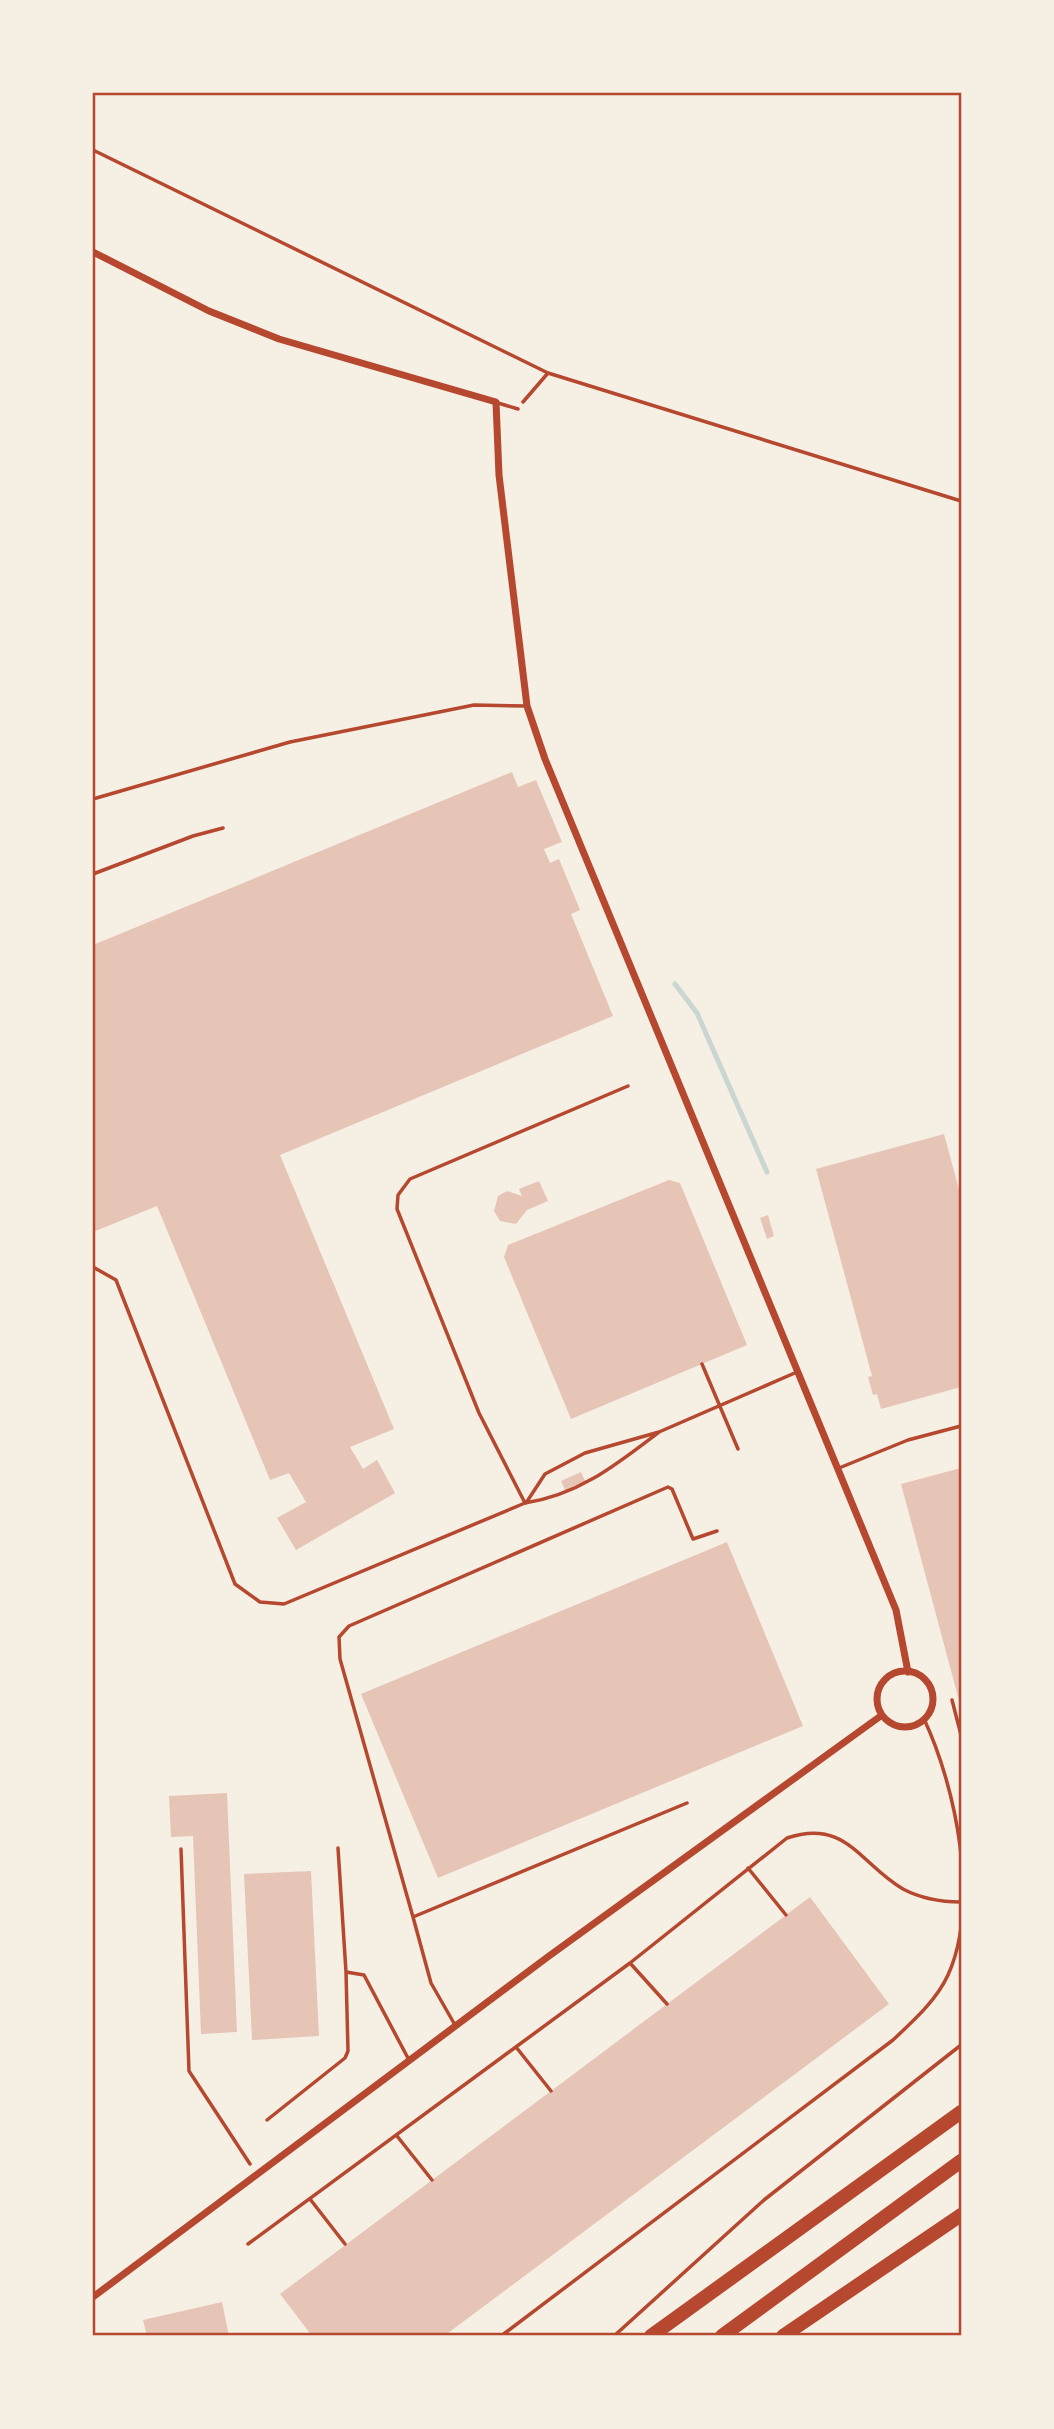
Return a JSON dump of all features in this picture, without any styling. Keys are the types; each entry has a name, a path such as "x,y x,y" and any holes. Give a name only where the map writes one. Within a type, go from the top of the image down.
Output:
{"highway":[{"path":"651,2336 961,2112"},
{"path":"722,2336 961,2161"},
{"path":"783,2336 961,2215"}],"street":[{"path":"93,252 209,311 279,339 496,402 499,475 527,706 545,759 896,1610 908,1672"},
{"path":"908,1672 924,1679 929,1686 932,1703 924,1719 902,1727 882,1715 878,1707 879,1689 890,1676 908,1672"},
{"path":"93,2297 456,2025 882,1715"}],"lane":[{"path":"496,402 518,409"},
{"path":"93,799 290,742 474,705 527,706"},
{"path":"93,874 193,836 223,828"},
{"path":"525,1503 479,1413 397,1209 398,1195 410,1179 628,1086"},
{"path":"93,1267 116,1280 235,1584 260,1602 284,1604 525,1503 554,1499 595,1480 659,1432"},
{"path":"702,1364 738,1449"},
{"path":"525,1503 545,1474 585,1453 659,1432 799,1371"},
{"path":"839,1468 908,1440 961,1426"},
{"path":"456,2025 431,1983 338,1652 339,1637 349,1626 668,1487 672,1489 693,1539 717,1531"},
{"path":"952,1700 961,1735"},
{"path":"501,2336 893,2040 918,2017 936,1995 957,1951 961,1902 960,1851 955,1811 946,1773 924,1719"},
{"path":"413,1917 687,1803"},
{"path":"248,2244 630,1963 787,1838 817,1832 847,1842 901,1887 914,1894 940,1902 961,1902"},
{"path":"267,2120 345,2058 348,2051 338,1848"},
{"path":"748,1868 786,1915"},
{"path":"630,1963 667,2004"},
{"path":"346,1972 364,1975 409,2060"},
{"path":"614,2336 764,2200 961,2045"},
{"path":"516,2048 551,2091"},
{"path":"397,2136 432,2180"},
{"path":"310,2199 345,2244"}],"path":[{"path":"93,150 548,373 961,501"},
{"path":"518,409 548,373"},
{"path":"181,1849 189,2071 258,2174"}],"building":[{"path":"512,772 518,787 536,780 562,842 544,849 550,863 559,859 580,910 571,914 613,1016 280,1155 394,1429 350,1447 363,1469 377,1460 395,1493 296,1550 277,1518 306,1502 289,1473 270,1480 157,1206 93,1232 93,945"},
{"path":"944,1134 961,1197 961,1387 881,1409 877,1394 873,1395 868,1377 872,1376 816,1169"},
{"path":"669,1180 680,1183 747,1345 571,1419 504,1257 508,1245"},
{"path":"539,1181 548,1201 527,1210 516,1224 500,1221 494,1211 498,1196 507,1191 522,1196 519,1189"},
{"path":"768,1215 774,1236 767,1239 760,1218"},
{"path":"961,1468 961,1704 960,1704 901,1484"},
{"path":"581,1472 585,1481 565,1490 561,1481"},
{"path":"727,1542 803,1726 438,1878 361,1694"},
{"path":"227,1793 237,2032 201,2034 193,1836 171,1837 169,1796"},
{"path":"311,1871 319,2036 252,2040 244,1874"},
{"path":"810,1897 889,2004 444,2336 312,2336 280,2294"},
{"path":"222,2302 229,2336 147,2336 143,2320"}],"waterway":[{"path":"675,984 697,1013 767,1172"}]}
